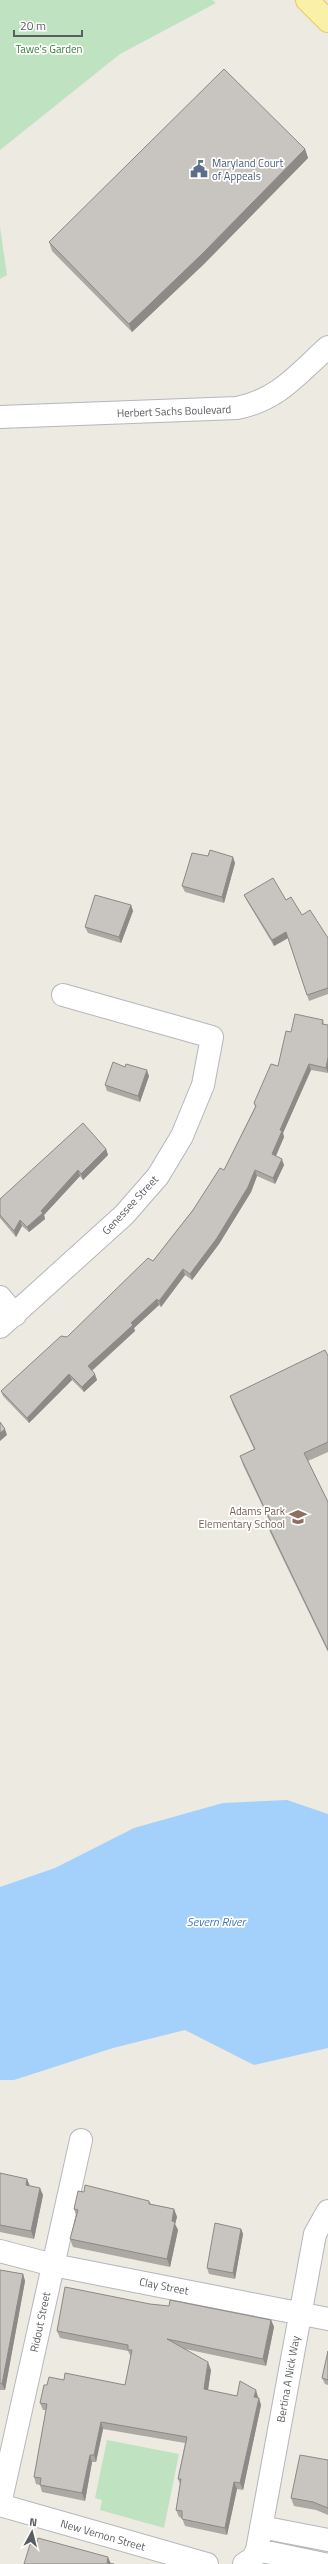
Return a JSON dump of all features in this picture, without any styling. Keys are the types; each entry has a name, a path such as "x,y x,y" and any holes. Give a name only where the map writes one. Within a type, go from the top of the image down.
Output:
{"main road":[{"path":"307,0 328,21"}],"street":[{"name":"Herbert Sachs Boulevard","path":"0,417 242,407 268,399 328,347"},
{"name":"Genessee Street","path":"8,1321 124,1215 158,1176 182,1136 203,1085 212,1037 63,995"},
{"path":"0,1297 8,1321"},
{"name":"Ridout Street","path":"0,2505 81,2140"},
{"name":"Bertina A Nick Way","path":"250,2557 261,2527 315,2234 328,2210"},
{"name":"Clay Street","path":"0,2251 53,2265 328,2319"},
{"name":"New Vernon Street","path":"0,2505 207,2564"},
{"path":"261,2527 328,2540"},
{"path":"250,2557 324,2564"}],"green space":[{"name":"Tawe's Garden","path":"0,0 212,0 216,3 120,54 0,150"},
{"path":"0,227 7,275 0,279"},
{"path":"107,2440 179,2454 164,2528 100,2510 102,2500 95,2498"}],"water":[{"name":"Severn River","path":"287,1800 328,1814 328,2048 254,2065 185,2030 113,2048 14,2080 0,2080 0,1887 55,1868 134,1828 223,1803"}],"building":[{"path":"224,69 305,149 201,255 129,324 49,242"},
{"path":"210,850 233,857 222,897 182,886 192,853 208,856"},
{"path":"273,878 286,900 291,897 302,915 310,910 328,938 328,988 307,995 286,932 272,940 244,895"},
{"path":"95,895 131,905 119,937 85,927"},
{"path":"295,1014 323,1020 322,1024 328,1025 328,1057 326,1068 309,1064 280,1130 282,1131 272,1154 282,1159 273,1178 255,1170 248,1187 217,1238 190,1274 183,1269 159,1301 157,1299 131,1323 133,1325 88,1366 95,1374 82,1387 69,1374 27,1418 1,1391 61,1336 67,1337 148,1258 153,1261 193,1210 220,1168 224,1170 256,1106 254,1103 271,1064 278,1066 286,1031 291,1032"},
{"path":"113,1062 125,1067 126,1064 147,1070 138,1096 105,1085"},
{"path":"83,1123 106,1149 81,1174 78,1170 41,1211 43,1213 27,1227 20,1220 14,1231 0,1215 0,1199"},
{"name":"Adams Park Elementary School","path":"325,1350 328,1356 328,1442 304,1453 328,1502 328,1650 267,1523 271,1522 240,1456 255,1449 230,1396"},
{"path":"0,1422 5,1429 0,1433"},
{"path":"0,2173 27,2179 26,2185 40,2188 31,2231 0,2225"},
{"path":"85,2185 149,2201 149,2204 174,2209 172,2221 175,2222 167,2259 70,2239 78,2210 74,2209 78,2191 84,2192"},
{"path":"215,2223 241,2229 233,2273 207,2268"},
{"path":"0,2270 23,2274 2,2384 0,2383"},
{"path":"65,2287 150,2304 169,2306 170,2300 271,2320 263,2359 167,2339 208,2362 204,2389 237,2396 240,2381 256,2390 254,2397 259,2398 240,2483 234,2482 225,2528 182,2519 182,2511 176,2510 181,2479 178,2479 187,2437 101,2422 94,2455 90,2455 82,2493 40,2485 41,2478 34,2477 47,2404 40,2403 44,2385 47,2385 49,2377 64,2380 65,2373 125,2385 132,2350 128,2350 128,2345 57,2331"},
{"path":"328,2351 328,2380 322,2378"},
{"path":"300,2455 328,2460 328,2508 313,2502 291,2498"},
{"path":"38,2538 108,2557 107,2563 114,2564 24,2564 31,2541 37,2542"}],"place":[{"name":"Maryland Court of Appeals","path":"199,169"},
{"name":"Adams Park Elementary School","path":"298,1517"}]}
